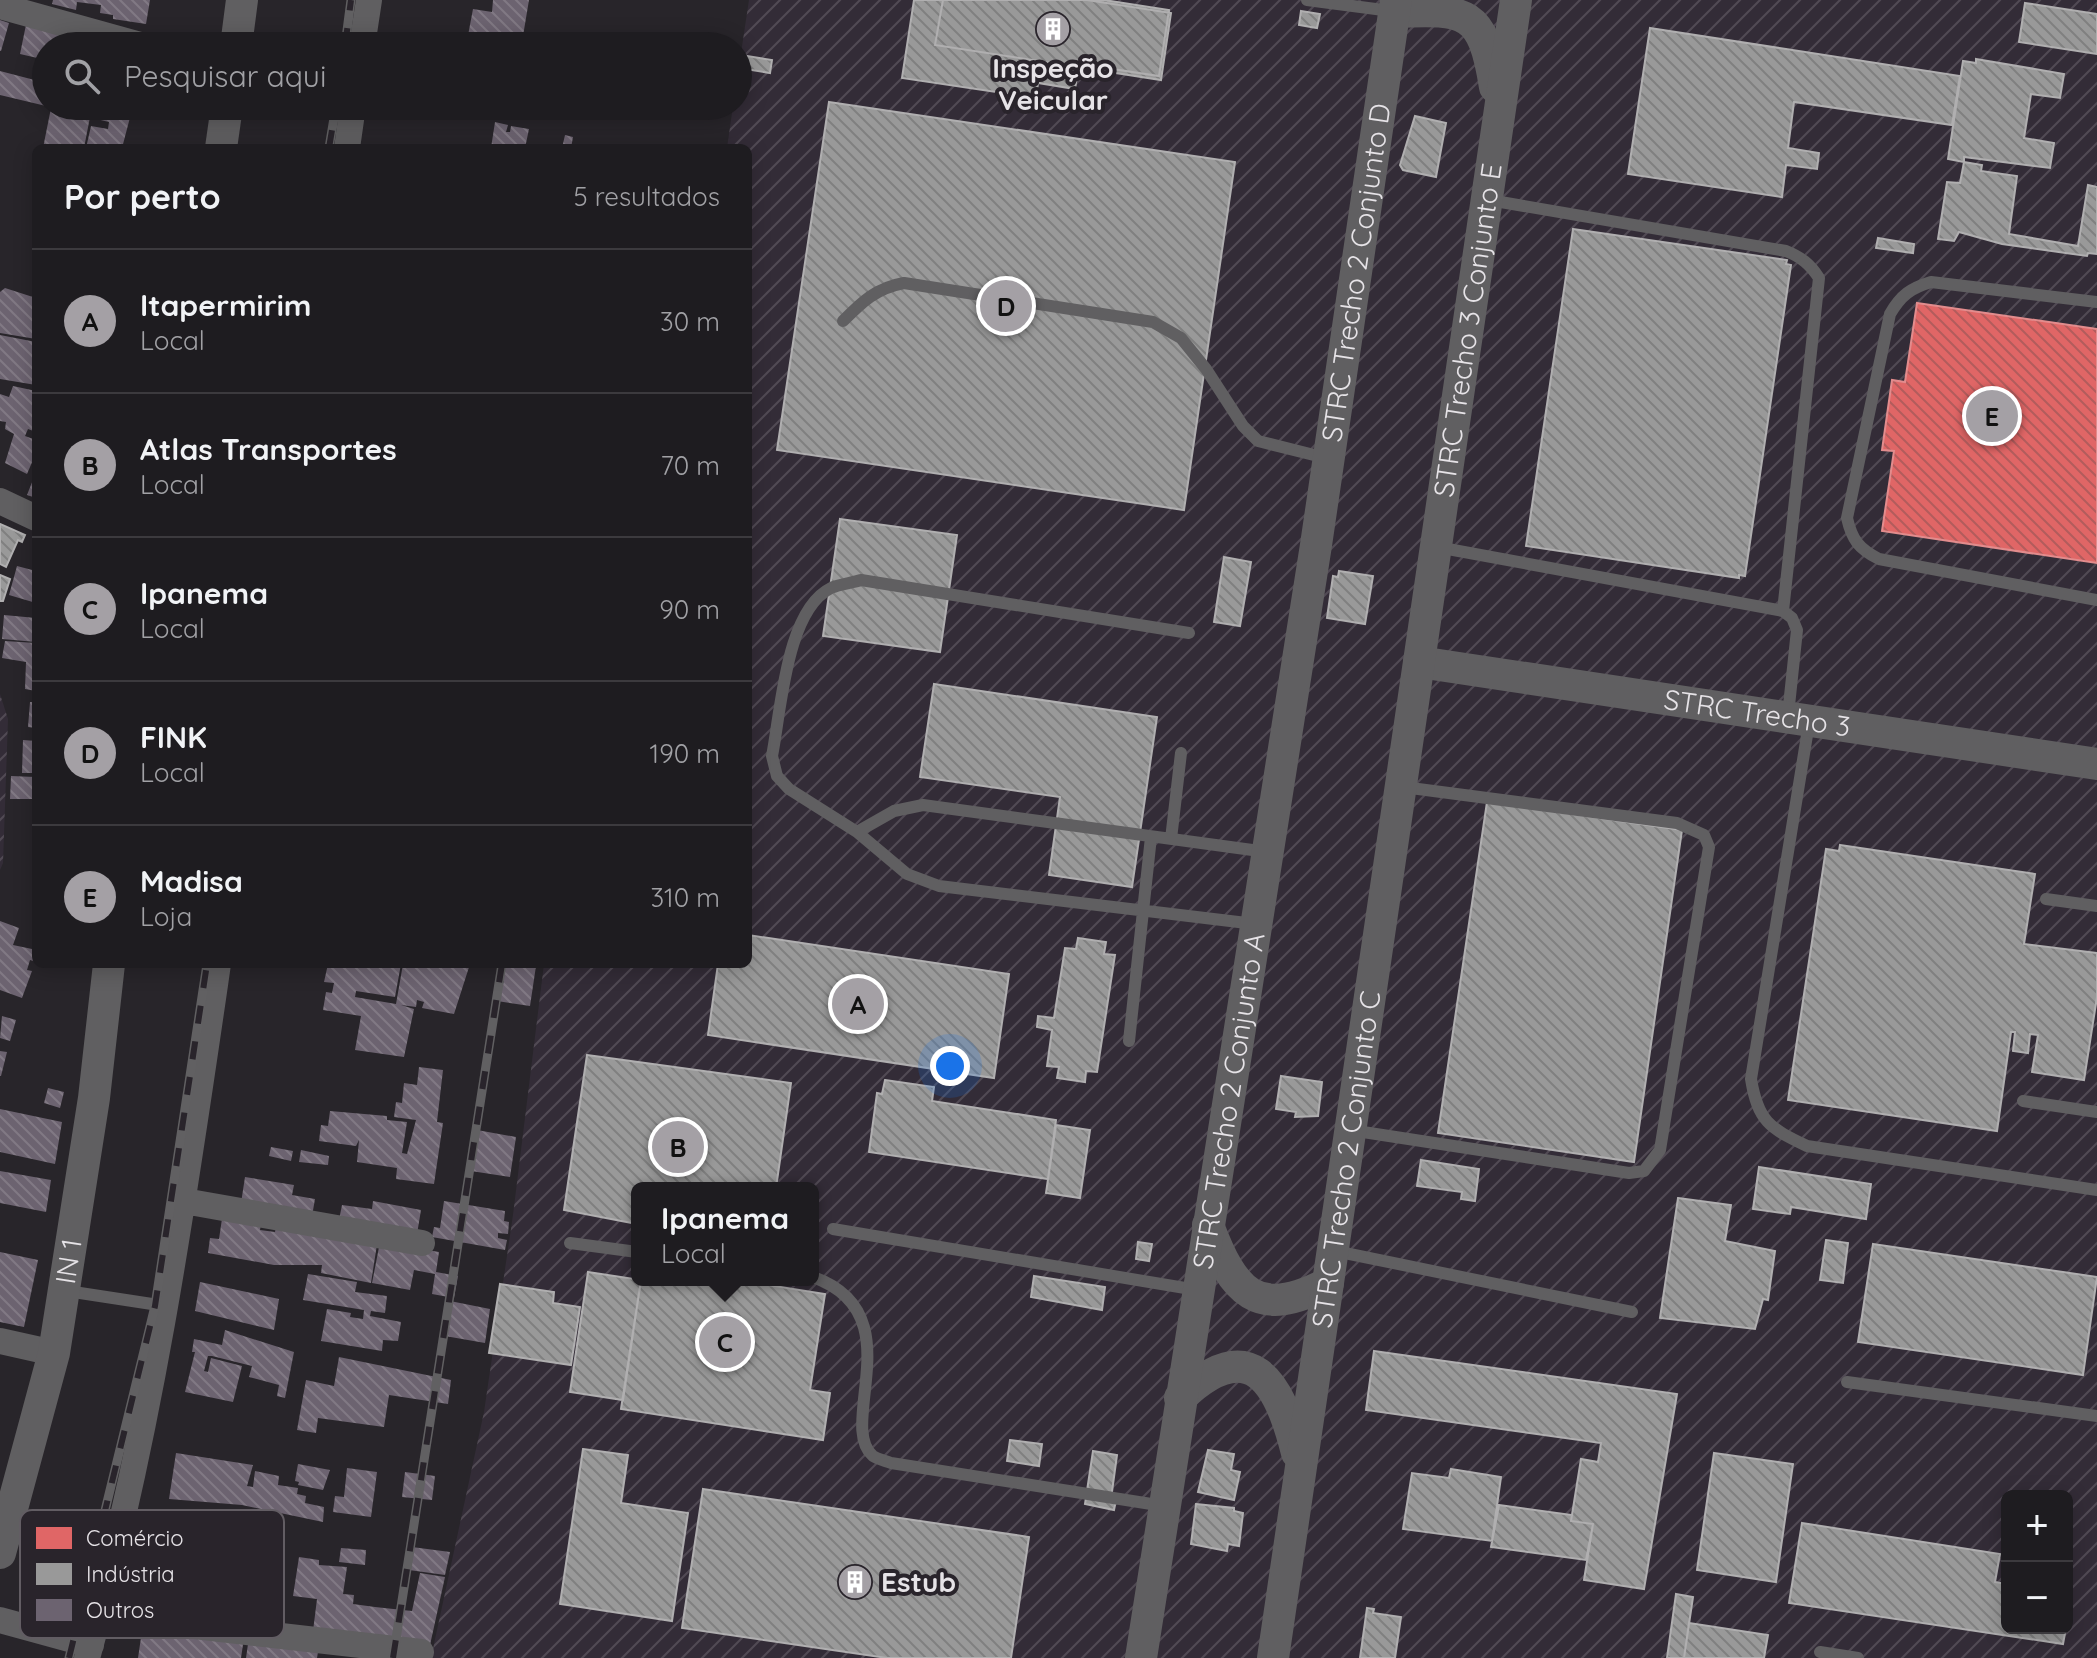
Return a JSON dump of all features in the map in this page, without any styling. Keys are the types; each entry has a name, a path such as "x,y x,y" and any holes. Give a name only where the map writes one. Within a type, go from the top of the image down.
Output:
{"street":[{"path":"238,32 242,0"},
{"path":"364,32 369,0"},
{"name":"STRC Trecho 3 Conjunto E","path":"1419,662 1516,0"},
{"path":"0,6 94,32"},
{"path":"1395,6 1449,11 1476,26 1488,46 1499,110"},
{"name":"STRC Trecho 2 Conjunto D","path":"1316,545 1395,6"},
{"path":"222,144 225,120"},
{"path":"348,144 351,120"},
{"path":"0,501 32,516"},
{"name":"STRC Trecho 2 Conjunto A","path":"1141,1658 1207,1222 1316,545"},
{"name":"STRC Trecho 3","path":"1419,662 2097,764"},
{"name":"STRC Trecho 2 Conjunto C","path":"1273,1658 1419,662"},
{"name":"IN 1","path":"0,1553 54,1353 94,1098 109,968"},
{"path":"126,1510 184,1201 217,968"},
{"path":"184,1201 422,1243"},
{"path":"1207,1222 1232,1278 1251,1296 1279,1302 1303,1296 1328,1283"},
{"path":"0,1341 54,1353"},
{"path":"1180,1398 1215,1371 1233,1367 1255,1373 1278,1393 1300,1468"},
{"path":"0,1620 20,1627"},
{"path":"284,1636 421,1652"},
{"path":"50,1638 89,1652"}],"lane":[{"path":"1307,0 1395,6"},
{"path":"1486,199 1786,251 1802,257 1814,269 1819,278 1783,611"},
{"path":"2097,302 1931,282 1913,287 1898,299 1890,314 1847,518 1852,537 1862,551 1879,559 2097,600"},
{"path":"843,321 866,298 884,287 904,283 1153,322 1181,338 1206,369 1243,426 1258,441 1329,458"},
{"path":"1436,546 1783,611 1792,618 1797,630 1798,719 1751,1079 1756,1109 1776,1132 1807,1146 2097,1190"},
{"path":"1189,633 861,580 830,588 808,608 796,632 772,756 777,776 789,789 857,832 907,874 939,886 1255,924"},
{"path":"1171,839 1181,753"},
{"path":"1350,1130 1629,1173 1644,1171 1660,1150 1709,847 1704,835 1677,823 1400,787"},
{"path":"857,832 894,811 923,805 1267,852"},
{"path":"1129,1041 1151,837"},
{"path":"2046,899 2097,906"},
{"path":"2023,1101 2097,1112"},
{"path":"833,1229 1197,1290"},
{"path":"570,1243 631,1251"},
{"path":"1332,1250 1632,1312"},
{"path":"819,1279 835,1285 852,1303 867,1335 864,1440 873,1455 891,1463 1164,1506"},
{"path":"64,1290 165,1306"},
{"path":"1847,1382 2097,1416"},
{"path":"1820,1652 1858,1658"}],"shaded area":[{"path":"749,0 2097,0 2097,1658 431,1658 484,1412 513,1215 544,968 752,968 752,144 728,144 731,120 752,120 752,32 744,32"},
{"path":"0,694 8,719 3,863 0,870"}],"building: Comércio":[{"path":"1917,303 2097,329 2097,563 1882,531 1894,451 1882,450 1892,380 1905,382"}],"building: Indústria":[{"name":"Inspeção Veicular","path":"914,0 1104,0 1169,10 1159,76 1079,64 1075,89 1038,83 1036,98 902,78"},
{"name":"Inspeção Veicular","path":"943,0 1087,0 1171,13 1161,80 935,45"},
{"path":"2025,3 2097,14 2097,54 2019,42"},
{"path":"1301,11 1320,14 1317,28 1299,25"},
{"path":"1650,28 1960,76 1952,125 1794,102 1788,148 1819,153 1817,169 1786,165 1782,197 1628,174"},
{"path":"752,57 772,60 770,73 752,70"},
{"path":"1976,59 2064,74 2060,98 2031,94 2024,138 2054,143 2050,168 1964,157 1964,162 1948,159 1963,61 1976,63"},
{"path":"829,102 1235,162 1184,510 777,450"},
{"path":"1415,116 1446,123 1436,177 1403,170 1400,165"},
{"path":"1964,162 1982,165 1981,171 2017,176 2009,234 2078,246 2088,185 2097,187 2097,254 2088,253 2087,256 2002,244 1959,232 1954,241 1938,239 1947,182 1960,183"},
{"path":"1573,229 1787,260 1786,264 1791,265 1745,576 1739,575 1739,578 1526,546"},
{"path":"1878,238 1914,244 1913,253 1876,248"},
{"path":"840,519 957,535 940,652 823,636"},
{"path":"0,524 25,535 22,542 18,540 6,567 0,564"},
{"path":"1224,557 1251,562 1240,626 1214,622"},
{"path":"1339,571 1373,576 1365,624 1327,618 1333,576 1338,577"},
{"path":"0,575 10,579 3,601 0,601"},
{"path":"934,684 1157,717 1132,887 1049,875 1060,797 920,777"},
{"path":"1487,802 1682,830 1634,1162 1438,1133"},
{"path":"1840,845 2035,874 2024,944 2097,953 2097,997 2084,1080 2032,1072 2038,1035 2030,1034 2028,1053 2013,1051 2015,1032 2011,1032 1997,1131 1788,1100 1826,849 1839,851"},
{"path":"752,936 1009,974 994,1078 708,1035 717,968 752,968"},
{"path":"1078,938 1106,942 1104,954 1115,955 1097,1072 1086,1071 1085,1082 1057,1078 1059,1067 1047,1066 1052,1030 1037,1027 1038,1016 1054,1018 1065,948 1076,949"},
{"path":"587,1055 791,1083 777,1182 631,1182 631,1223 564,1210"},
{"path":"1281,1076 1322,1082 1318,1116 1295,1117 1296,1112 1276,1109"},
{"path":"885,1080 934,1087 932,1101 1056,1120 1048,1179 869,1152 877,1093 882,1094"},
{"path":"1056,1125 1090,1130 1080,1198 1046,1193"},
{"path":"1421,1160 1479,1169 1475,1201 1461,1199 1462,1192 1417,1186"},
{"path":"1759,1167 1871,1184 1866,1219 1791,1207 1790,1214 1753,1209"},
{"path":"1678,1198 1731,1205 1725,1241 1775,1251 1768,1300 1763,1299 1755,1329 1660,1318"},
{"path":"1826,1240 1848,1243 1843,1283 1820,1280"},
{"path":"1138,1242 1152,1244 1149,1261 1136,1259"},
{"path":"1873,1244 2097,1277 2083,1375 1858,1342"},
{"path":"588,1272 631,1278 631,1286 640,1286 623,1400 570,1392"},
{"path":"1034,1276 1105,1287 1102,1310 1031,1297"},
{"path":"500,1284 554,1292 553,1303 580,1307 571,1365 489,1353"},
{"path":"640,1286 775,1286 825,1294 810,1390 830,1393 823,1440 621,1409"},
{"path":"1374,1351 1677,1394 1644,1589 1584,1580 1593,1524 1571,1521 1581,1459 1598,1462 1601,1443 1366,1410"},
{"path":"1010,1440 1042,1444 1039,1466 1007,1461"},
{"path":"583,1449 628,1455 621,1503 688,1513 672,1621 560,1604"},
{"path":"1208,1450 1234,1454 1231,1470 1240,1472 1234,1500 1198,1492"},
{"path":"1093,1451 1117,1455 1111,1499 1116,1500 1114,1510 1085,1504"},
{"path":"1714,1453 1793,1464 1776,1582 1697,1570"},
{"path":"1451,1469 1501,1477 1492,1541 1403,1529 1412,1473 1449,1478"},
{"name":"Estub","path":"703,1489 1029,1537 1011,1658 887,1658 682,1628"},
{"path":"1196,1504 1234,1508 1234,1511 1243,1513 1239,1546 1228,1544 1227,1551 1191,1544"},
{"path":"1499,1505 1572,1515 1571,1521 1593,1524 1586,1560 1491,1547"},
{"path":"1802,1523 2000,1554 1995,1582 2001,1583 2001,1634 2065,1634 2063,1644 1789,1603"},
{"path":"1676,1594 1693,1597 1684,1658 1667,1658"},
{"path":"1367,1608 1374,1609 1373,1613 1401,1617 1395,1658 1360,1658"},
{"path":"1689,1623 1768,1635 1764,1658 1684,1658"}],"building: Outros":[{"path":"53,0 150,0 146,24 113,19 113,15 100,13 101,5 77,2 76,10 52,4"},
{"path":"493,0 529,0 524,32 469,32 473,9 492,12"},
{"path":"28,15 65,32 32,32 32,57 20,54"},
{"path":"0,20 9,23 1,51 0,51"},
{"path":"0,71 32,79 32,103 0,95"},
{"path":"49,120 89,120 85,144 44,144"},
{"path":"101,120 129,120 123,144 87,144 91,126 108,129 109,122"},
{"path":"495,122 508,125 506,132 510,132 511,126 529,129 526,144 492,144"},
{"path":"565,135 573,137 572,144 563,144"},
{"path":"5,288 32,297 32,338 0,333 0,292"},
{"path":"0,335 32,341 32,384 0,379"},
{"path":"13,386 32,390 32,430 28,429 25,436 32,439 32,462 27,474 5,463 14,434 5,429 6,422 0,421 0,394 9,397"},
{"path":"17,566 32,570 32,602 9,595"},
{"path":"4,615 32,618 32,642 2,639"},
{"path":"5,641 32,643 32,690 25,689 26,662 2,658"},
{"path":"30,702 32,702 32,728 28,727"},
{"path":"23,740 32,741 32,773 22,773"},
{"path":"11,776 32,777 32,799 10,799"},
{"path":"0,921 19,928 13,945 32,949 32,961 27,970 32,971 22,998 0,990"},
{"path":"327,968 400,968 395,997 356,991 355,997 396,1004 402,968 469,968 454,1014 422,1008 424,1002 417,1000 416,1007 401,1005 414,1009 404,1057 355,1050 361,1016 323,1010 326,992 332,993 334,983 324,982"},
{"path":"500,968 536,968 530,1006 497,1001 504,981 499,980"},
{"path":"2,1016 16,1020 10,1041 0,1038"},
{"path":"0,1051 7,1052 1,1076 0,1076"},
{"path":"419,1067 443,1070 437,1122 443,1123 434,1184 396,1179 397,1168 357,1162 359,1140 356,1146 319,1141 321,1125 328,1126 330,1111 387,1116 387,1120 407,1122 402,1153 407,1154 416,1120 394,1117 396,1102 402,1103 404,1083 417,1085"},
{"path":"48,1088 64,1092 60,1108 44,1103"},
{"path":"0,1109 62,1122 55,1164 0,1152"},
{"path":"477,1130 516,1137 510,1177 471,1171"},
{"path":"271,1147 293,1151 291,1161 269,1156"},
{"path":"301,1150 329,1156 328,1165 299,1162"},
{"path":"0,1171 51,1180 46,1212 0,1203"},
{"path":"245,1177 294,1185 292,1195 315,1199 312,1216 241,1203"},
{"path":"373,1201 421,1210 417,1234 339,1220 342,1205 372,1209"},
{"path":"444,1201 505,1211 504,1221 509,1222 508,1234 498,1233 498,1238 507,1240 505,1250 432,1237 434,1227 440,1228"},
{"path":"223,1212 262,1219 260,1230 275,1232 277,1221 378,1238 371,1283 321,1273 322,1265 274,1265 208,1253 210,1238 219,1239"},
{"path":"380,1242 439,1252 436,1272 458,1276 454,1298 432,1294 435,1274 414,1270 410,1290 372,1283"},
{"path":"0,1252 38,1260 24,1327 0,1322"},
{"path":"308,1274 357,1282 355,1292 387,1296 385,1313 371,1311 370,1316 401,1322 398,1341 383,1340 382,1351 321,1341 327,1309 351,1313 350,1317 363,1319 364,1310 303,1300"},
{"path":"200,1282 279,1299 274,1330 195,1311"},
{"path":"450,1301 490,1309 485,1343 445,1336"},
{"path":"225,1330 294,1352 285,1398 277,1396 279,1385 249,1377 252,1366 212,1356 208,1356 204,1371 208,1372 211,1358 242,1366 233,1402 185,1392 195,1352 192,1352 194,1339 222,1345"},
{"path":"339,1357 451,1380 448,1404 389,1395 384,1427 318,1418 316,1433 297,1430 306,1380 334,1386"},
{"path":"176,1453 253,1465 247,1486 253,1487 255,1471 279,1476 278,1485 298,1488 297,1494 306,1496 305,1503 324,1507 323,1522 284,1514 284,1510 169,1499"},
{"path":"298,1464 330,1470 323,1490 298,1485 299,1482 295,1481"},
{"path":"347,1468 377,1472 371,1517 333,1512 335,1496 344,1497"},
{"path":"405,1472 435,1476 432,1500 402,1497"},
{"path":"412,1547 450,1552 445,1575 409,1570"},
{"path":"341,1548 366,1550 365,1565 339,1562"},
{"path":"299,1557 319,1560 319,1565 347,1567 343,1594 354,1595 353,1604 412,1611 420,1573 445,1577 430,1645 313,1631 317,1599 293,1596"},
{"path":"141,1638 244,1638 241,1658 138,1658"},
{"path":"249,1638 319,1646 317,1658 246,1658"}],"railway":[{"path":"347,32 351,0"},
{"path":"330,144 334,120"},
{"path":"105,1510 155,1306 206,968"},
{"path":"393,1658 501,968"},
{"path":"69,1658 74,1638"}],"place":[{"name":"Inspeção Veicular","path":"1053,29"},
{"name":"FINK","path":"1006,306"},
{"name":"Madisa","path":"1992,416"},
{"name":"Itapermirim","path":"858,1004"},
{"name":"Atlas Transportes","path":"678,1147"},
{"name":"Ipanema","path":"725,1342"},
{"name":"Estub","path":"855,1582"}]}
